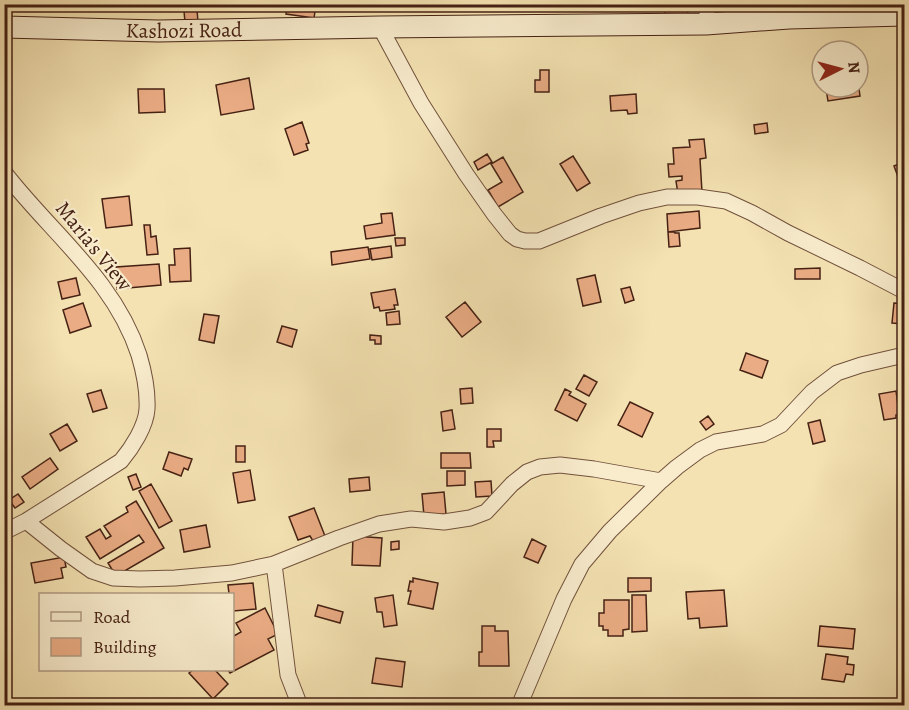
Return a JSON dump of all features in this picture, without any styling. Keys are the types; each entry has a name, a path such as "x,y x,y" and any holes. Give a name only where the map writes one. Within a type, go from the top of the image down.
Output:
{"main road":[{"name":"Kashozi Road","path":"4,27 158,31 380,27 707,14 789,18 904,15"}],"street":[{"path":"380,27 421,103 466,174 494,214 517,239 539,241 639,203 667,197 698,197 726,201 904,291"},
{"name":"Maria's View","path":"4,172 95,275 116,305 134,339 145,374 147,410 142,428 131,449 121,461 26,521 4,532"},
{"path":"519,705 564,599 582,564 610,531 677,467 700,450 716,442 763,434 781,425 812,392 837,373 904,355"},
{"path":"26,521 92,571 113,578 175,578 232,573 274,564 379,524 411,519 444,522 471,518 486,512 512,484 527,472 540,467 560,465 594,469 661,482"},
{"path":"274,564 288,675 300,705"}],"building":[{"path":"18,4 33,4 34,9 19,11"},
{"path":"287,4 316,5 314,18 286,14"},
{"path":"664,4 687,4 688,16 666,25"},
{"path":"197,10 198,22 185,22 184,11"},
{"path":"540,70 549,70 549,92 535,92 535,80 540,80"},
{"path":"249,78 254,109 221,115 216,85"},
{"path":"4,83 9,84 7,107 4,107"},
{"path":"138,89 164,89 165,112 139,113"},
{"path":"636,94 637,113 628,114 627,110 611,111 610,96"},
{"path":"302,122 309,143 306,144 308,150 294,155 285,129"},
{"path":"767,123 768,132 755,134 754,125"},
{"path":"704,139 706,158 700,159 702,192 678,194 676,181 682,180 682,176 669,177 668,164 674,164 673,148 690,147 689,140"},
{"path":"487,154 492,162 478,170 474,162"},
{"path":"573,156 590,183 577,191 560,164"},
{"path":"503,157 523,192 498,207 488,190 502,182 491,164"},
{"path":"904,162 904,193 894,166"},
{"path":"129,196 132,225 106,228 102,199"},
{"path":"699,211 700,228 668,232 667,214"},
{"path":"392,213 395,235 366,239 364,226 382,223 381,214"},
{"path":"144,225 150,225 151,237 156,236 158,254 147,255"},
{"path":"668,232 679,233 680,246 669,247"},
{"path":"395,238 405,238 405,245 396,246"},
{"path":"391,246 392,257 372,260 370,249"},
{"path":"368,247 370,259 332,265 331,252"},
{"path":"190,248 191,281 170,282 169,265 175,265 174,249"},
{"path":"159,264 161,285 117,289 116,267"},
{"path":"820,268 820,279 795,279 795,269"},
{"path":"595,275 601,302 583,306 577,279"},
{"path":"76,278 80,295 62,299 58,282"},
{"path":"630,287 634,300 625,303 621,289"},
{"path":"395,289 398,305 394,305 395,309 380,311 379,307 374,308 371,293"},
{"path":"465,302 481,322 462,337 446,317"},
{"path":"83,303 91,326 70,333 63,310"},
{"path":"894,303 904,304 903,324 892,323"},
{"path":"399,311 400,324 387,325 386,313"},
{"path":"204,314 219,316 214,343 199,340"},
{"path":"282,326 297,330 292,347 277,342"},
{"path":"370,335 381,336 381,344 375,344 375,340 370,340"},
{"path":"746,353 768,361 762,378 740,370"},
{"path":"584,375 597,382 589,396 576,389"},
{"path":"472,388 473,403 461,404 460,389"},
{"path":"565,389 571,392 569,395 586,404 577,421 555,410"},
{"path":"101,390 107,408 93,412 87,394"},
{"path":"896,391 898,405 902,404 904,422 900,423 899,415 896,415 896,418 884,420 879,394"},
{"path":"630,402 653,413 642,437 618,425"},
{"path":"452,410 455,429 443,431 441,412"},
{"path":"708,416 714,424 706,430 700,422"},
{"path":"820,420 825,441 813,444 808,423"},
{"path":"67,424 77,441 60,451 50,434"},
{"path":"487,429 501,429 501,441 493,441 494,447 487,447"},
{"path":"236,446 245,446 245,462 236,462"},
{"path":"169,452 192,459 188,470 184,468 181,476 163,469"},
{"path":"441,453 470,453 471,468 441,468"},
{"path":"50,458 58,469 30,489 22,477"},
{"path":"250,470 255,500 238,503 233,473"},
{"path":"447,471 465,471 465,485 447,486"},
{"path":"136,474 141,487 133,490 128,477"},
{"path":"369,477 370,490 350,492 349,479"},
{"path":"491,481 492,496 476,497 475,482"},
{"path":"151,484 172,521 159,528 139,491"},
{"path":"444,492 446,514 424,516 422,494"},
{"path":"18,494 24,502 15,508 9,500"},
{"path":"136,501 164,548 116,576 108,563 144,542 139,535 100,559 86,537 100,529 106,539 111,536 104,526 128,512 126,507"},
{"path":"314,508 325,536 313,541 310,536 298,540 289,517"},
{"path":"206,525 210,547 184,552 180,530"},
{"path":"353,536 382,538 380,566 352,565"},
{"path":"532,539 546,546 538,563 524,557"},
{"path":"399,541 399,549 391,550 391,542"},
{"path":"64,557 66,567 61,568 63,578 35,583 31,563"},
{"path":"413,578 438,583 433,609 408,604 411,591 408,591"},
{"path":"628,578 651,578 651,591 628,592"},
{"path":"253,583 256,609 234,611 234,593 229,593 228,585"},
{"path":"724,590 727,626 700,628 699,618 688,619 686,592"},
{"path":"393,595 397,625 384,627 382,612 377,612 375,598"},
{"path":"632,595 646,595 647,631 632,632"},
{"path":"904,595 904,615 899,613"},
{"path":"604,600 629,600 629,629 623,630 623,636 608,636 608,630 603,630 603,626 599,626 599,613 604,613"},
{"path":"318,605 343,612 340,623 315,616"},
{"path":"265,608 278,634 268,639 274,650 234,671 234,636 241,632 236,623"},
{"path":"482,626 495,626 495,631 508,631 509,666 479,666 479,652 482,652"},
{"path":"820,626 855,629 853,649 818,646"},
{"path":"826,654 848,657 847,664 854,665 853,675 846,674 844,682 822,679"},
{"path":"376,658 405,662 402,687 372,683"},
{"path":"216,671 228,684 213,699 189,673"}]}
